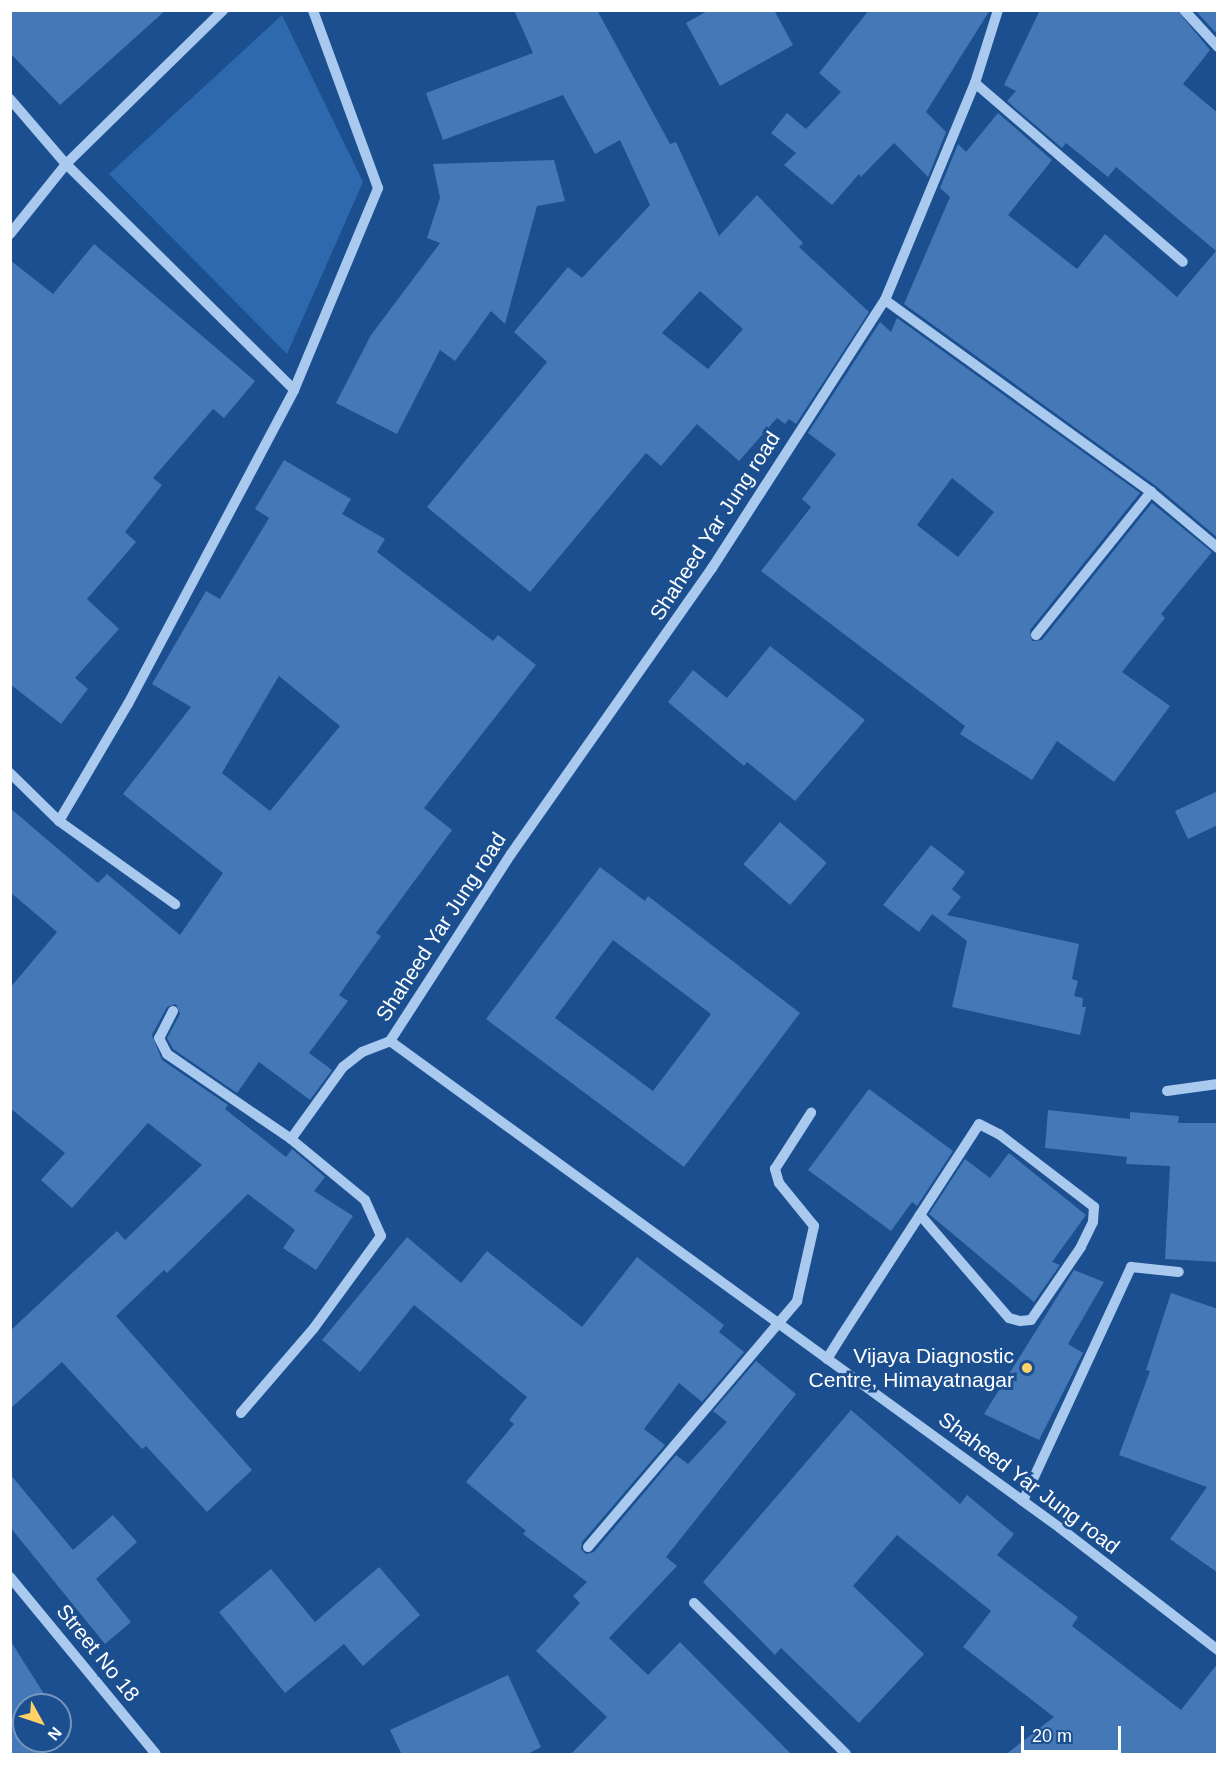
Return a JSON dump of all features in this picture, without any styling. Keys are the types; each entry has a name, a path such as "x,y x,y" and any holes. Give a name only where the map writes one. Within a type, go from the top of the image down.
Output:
{"street":[{"path":"10,234 66,164 223,10"},
{"path":"59,821 128,704 294,390 378,188 313,10"},
{"name":"Shaheed Yar Jung road","path":"998,10 975,83 885,300 712,568 511,854 390,1041 1023,1501 1218,1650"},
{"path":"1184,10 1218,46"},
{"path":"975,83 1184,262"},
{"path":"10,99 66,164 294,390"},
{"path":"885,300 1151,492 1218,548"},
{"path":"1036,635 1151,492"},
{"path":"10,773 59,821 175,904"},
{"path":"173,1011 159,1038 167,1054 291,1139 365,1200 381,1236 314,1328 241,1413"},
{"path":"291,1139 343,1066 362,1052 390,1041"},
{"path":"1167,1091 1218,1084"},
{"path":"588,1546 797,1301 814,1226 779,1183 775,1169 811,1113"},
{"path":"827,1359 920,1215 979,1124 999,1134 1094,1207 1093,1222 1081,1247 1031,1320 1020,1321 1009,1318 920,1215"},
{"path":"1023,1501 1131,1267 1179,1272"},
{"name":"Street No 18","path":"10,1577 156,1755"},
{"path":"693,1603 846,1755"}],"shaded area":[{"path":"282,15 363,182 287,354 109,174"}],"building":[{"path":"10,10 166,10 60,105 10,53"},
{"path":"514,10 597,10 670,144 676,142 719,236 757,195 803,243 799,247 869,312 796,424 789,419 785,424 777,418 739,461 697,424 661,466 646,453 530,592 427,507 547,362 514,332 568,267 582,278 650,205 620,140 595,154 563,95 443,140 426,93 533,53","holes":["700,291 743,329 708,369 662,333"]},
{"path":"709,10 774,10 793,45 720,86 686,23"},
{"path":"869,10 990,10 926,112 946,132 928,177 894,143 861,177 859,174 832,205 784,165 796,153 771,133 787,113 806,129 841,92 819,73"},
{"path":"1040,10 1177,10 1210,50 1183,84 1218,113 1218,538 1156,486 904,304 950,197 940,188 958,144 966,152 998,113 1052,160 1008,215 1077,269 1105,234 1177,297 1216,251 1116,167 1108,177 1066,143 1062,148 1007,101 1016,91 1004,85"},
{"path":"1195,10 1218,10 1218,35"},
{"path":"554,160 565,201 537,206 505,324 491,311 455,361 440,350 397,434 336,403 371,335 440,243 427,238 440,198 433,164"},
{"path":"94,244 255,381 224,418 213,409 153,478 162,485 125,532 136,542 87,599 119,629 75,678 88,689 61,724 10,684 10,260 53,294"},
{"path":"897,318 1140,493 1030,630 1032,641 1042,640 1152,503 1212,552 1161,614 1165,618 1122,672 1170,706 1114,782 1057,741 1032,780 960,734 965,726 761,571 811,507 802,499 836,454 808,433 880,322 891,332","holes":["952,478 994,512 958,557 917,525"]},
{"path":"284,460 351,499 342,514 385,539 377,552 493,641 498,635 536,665 424,808 452,830 376,933 381,936 339,995 348,1001 309,1053 332,1070 310,1100 259,1062 237,1093 173,1049 167,1038 180,1014 176,1004 167,1007 152,1035 162,1060 228,1105 225,1109 286,1157 292,1149 325,1177 314,1191 353,1216 316,1270 283,1248 295,1230 248,1194 167,1273 164,1270 116,1316 252,1470 207,1512 146,1446 142,1449 62,1362 10,1409 10,1331 117,1231 125,1240 202,1165 148,1123 72,1208 41,1180 65,1153 10,1108 10,988 57,932 10,892 10,808 98,883 107,874 180,935 223,873 123,794 191,707 152,684 206,591 220,599 269,518 255,509","holes":["279,676 340,726 270,811 222,773"]},
{"path":"770,646 865,720 795,801 747,762 744,766 668,702 693,670 727,698"},
{"path":"1218,791 1218,825 1188,839 1175,811"},
{"path":"780,822 827,863 790,905 743,864"},
{"path":"931,845 965,872 952,889 961,897 947,915 1079,944 1072,979 1078,981 1074,996 1083,998 1082,1007 1086,1007 1080,1035 952,1007 967,941 932,914 919,932 883,905"},
{"path":"600,867 645,901 648,896 800,1013 684,1167 486,1019","holes":["613,940 711,1014 653,1091 555,1018"]},
{"path":"869,1089 953,1151 917,1206 912,1202 891,1231 808,1170"},
{"path":"1048,1110 1130,1119 1130,1112 1179,1116 1178,1123 1218,1123 1218,1262 1165,1259 1170,1166 1126,1164 1127,1157 1045,1148"},
{"path":"1009,1153 1086,1215 1052,1262 1060,1265 1034,1302 929,1214 965,1159 990,1178"},
{"path":"407,1237 461,1283 487,1251 582,1327 637,1257 724,1325 719,1332 744,1352 702,1402 679,1383 644,1429 665,1445 582,1542 581,1549 586,1554 594,1552 676,1455 688,1464 727,1422 713,1411 756,1361 796,1394 666,1557 677,1566 609,1638 648,1675 680,1642 792,1755 570,1755 607,1717 536,1651 580,1603 573,1596 587,1582 523,1534 526,1531 466,1482 514,1424 509,1420 527,1397 414,1305 360,1372 322,1340"},
{"path":"1074,1270 1104,1282 1068,1344 1083,1353 1039,1440 984,1414"},
{"path":"1171,1293 1218,1309 1218,1573 1170,1539 1207,1487 1119,1455 1150,1371 1146,1370"},
{"path":"851,1410 960,1504 967,1495 1014,1534 997,1555 1078,1617 1072,1626 1181,1710 1218,1663 1218,1755 1005,1755 1054,1717 963,1647 991,1611 897,1535 853,1586 924,1654 859,1723 781,1648 775,1655 703,1582"},
{"path":"10,1474 73,1550 113,1515 137,1542 96,1579 131,1622 105,1644 10,1527"},
{"path":"379,1567 420,1615 363,1666 344,1644 285,1693 219,1612 271,1569 315,1622"},
{"path":"10,1640 43,1693 12,1693 12,1753 44,1753 41,1755 10,1755"},
{"path":"508,1675 541,1747 526,1755 402,1755 390,1730"}],"place":[{"name":"Vijaya Diagnostic Centre, Himayatnagar","path":"1027,1368"}]}
